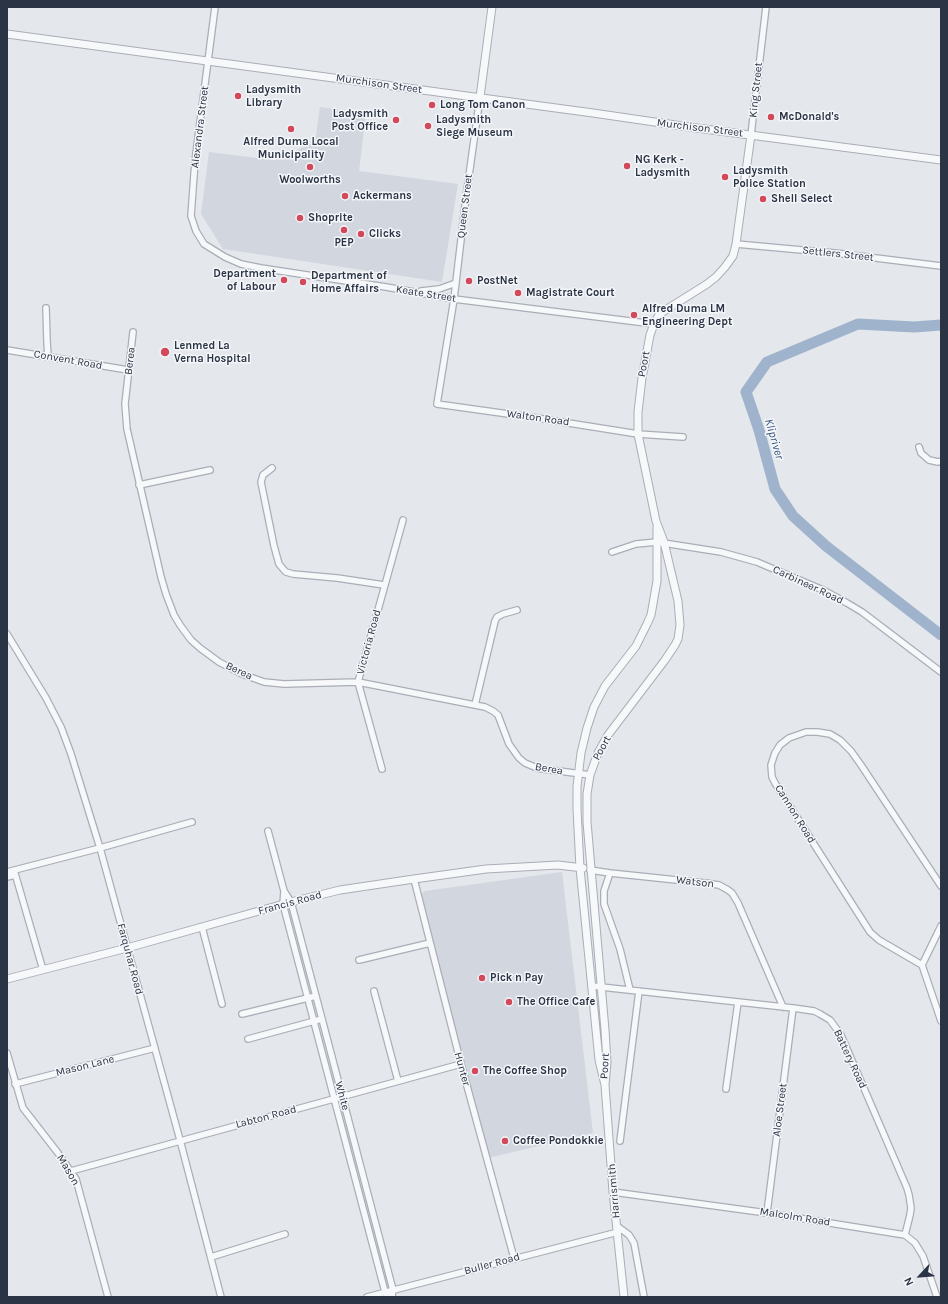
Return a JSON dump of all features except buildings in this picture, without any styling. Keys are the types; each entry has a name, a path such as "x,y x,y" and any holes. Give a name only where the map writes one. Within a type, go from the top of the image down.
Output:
{"street":[{"name":"Alexandra Street","path":"204,244 196,231 190,216 195,161 215,7"},
{"name":"Queen Street","path":"437,404 454,299 466,197 492,7"},
{"name":"King Street","path":"736,244 766,7"},
{"name":"Murchison Street","path":"7,34 941,160"},
{"name":"Keate Street","path":"204,244 241,264 261,268 454,299 654,324"},
{"name":"Settlers Street","path":"736,244 835,253 941,266"},
{"name":"Poort","path":"605,1085 607,1062 602,987 590,870 587,822 587,794 590,775 596,757 605,740 665,660 680,633 680,615 660,542 638,434 638,412 642,378 650,335 659,316 664,311 707,284 719,274 730,260 736,244"},
{"path":"412,292 439,289 456,283"},
{"path":"46,308 48,357"},
{"name":"Berea","path":"133,332 128,370 125,417 139,485 161,577 170,606 186,634 200,648 231,669 264,682 284,684 358,682 490,709 498,715 509,744 519,758 525,763 543,769 590,775"},
{"name":"Convent Road","path":"7,350 128,370"},
{"name":"Walton Road","path":"437,404 638,434 683,437"},
{"path":"919,447 921,453 929,460 938,462 941,461"},
{"path":"272,468 263,475 261,482 274,546 279,564 284,570 293,574 337,578 384,585"},
{"path":"139,485 210,470"},
{"name":"Victoria Road","path":"382,769 358,682 403,520"},
{"name":"Poort","path":"605,1085 599,1060 580,868 577,809 578,773 587,728 600,695 614,673 636,646 651,615 657,581 660,542"},
{"name":"Carbineer Road","path":"612,552 636,544 660,542 721,552 744,558 823,590 862,612 941,672"},
{"path":"475,705 495,621 503,614 517,610"},
{"name":"Farquhar Road","path":"7,634 46,698 61,727 71,754 100,848 180,1140 221,1297"},
{"name":"Cannon Road","path":"922,965 879,940 867,928 772,777 771,765 775,753 780,745 788,738 806,732 830,734 840,740 851,751 861,765 941,886"},
{"path":"7,877 14,873 192,822"},
{"path":"268,831 284,891"},
{"name":"Francis Road","path":"7,979 340,890 486,869 558,865 580,868"},
{"name":"Watson","path":"580,868 610,873 713,884 732,893 742,910 783,1006"},
{"path":"7,872 14,873"},
{"path":"14,873 43,970"},
{"path":"610,873 604,891 604,904 620,949 630,990"},
{"name":"Hunter","path":"414,879 461,1064 514,1258"},
{"name":"White","path":"284,891 291,902 393,1290"},
{"name":"White","path":"284,891 283,904 386,1295"},
{"path":"941,926 922,965 941,1021"},
{"path":"202,927 222,1004"},
{"path":"359,960 430,943"},
{"name":"Battery Road","path":"592,986 783,1006 820,1014 830,1020 840,1035 910,1195 910,1215 905,1235"},
{"path":"374,991 398,1081"},
{"path":"620,1142 639,991"},
{"path":"242,1014 316,996"},
{"path":"726,1089 738,1002"},
{"name":"Aloe Street","path":"767,1213 793,1008"},
{"path":"248,1039 322,1019"},
{"name":"Mason Lane","path":"15,1084 155,1048"},
{"name":"Mason","path":"7,1053 23,1108 71,1171 79,1189 108,1297"},
{"name":"Labton Road","path":"71,1171 461,1064"},
{"name":"Harrismith","path":"605,1085 613,1192 624,1297"},
{"path":"359,1193 367,1191"},
{"name":"Malcolm Road","path":"613,1192 767,1213 905,1235"},
{"path":"617,1229 629,1235 634,1243 644,1297"},
{"name":"Buller Road","path":"367,1297 386,1295 393,1290 617,1229"},
{"path":"211,1257 285,1234"},
{"path":"905,1235 910,1238 919,1248 927,1266 937,1297"},
{"path":"392,1297 393,1290"}],"shaded area":[{"path":"320,107 366,114 359,171 458,184 442,282 223,249 201,214 209,152 274,160 315,142"},
{"path":"562,872 593,1133 488,1158 419,896 425,891"}],"waterway":[{"name":"Klipriver","path":"941,325 914,327 858,324 767,362 746,392 759,430 775,489 793,516 826,546 941,635"}],"place":[{"name":"Ladysmith Library","path":"238,96"},
{"name":"Long Tom Canon","path":"432,105"},
{"name":"McDonald's","path":"771,117"},
{"name":"Ladysmith Post Office","path":"396,120"},
{"name":"Ladysmith Siege Museum","path":"428,126"},
{"name":"Alfred Duma Local Municipality","path":"291,129"},
{"name":"NG Kerk - Ladysmith","path":"627,166"},
{"name":"Woolworths","path":"310,167"},
{"name":"Ladysmith Police Station","path":"725,177"},
{"name":"Ackermans","path":"345,196"},
{"name":"Shell Select","path":"763,199"},
{"name":"Shoprite","path":"300,218"},
{"name":"PEP","path":"344,230"},
{"name":"Clicks","path":"361,234"},
{"name":"Department of Labour","path":"284,280"},
{"name":"PostNet","path":"469,281"},
{"name":"Department of Home Affairs","path":"303,282"},
{"name":"Magistrate Court","path":"518,293"},
{"name":"Alfred Duma LM Engineering Dept","path":"634,315"},
{"name":"Lenmed La Verna Hospital","path":"165,352"},
{"name":"Pick n Pay","path":"482,978"},
{"name":"The Office Cafe","path":"509,1002"},
{"name":"The Coffee Shop","path":"475,1071"},
{"name":"Coffee Pondokkie","path":"505,1141"}]}
